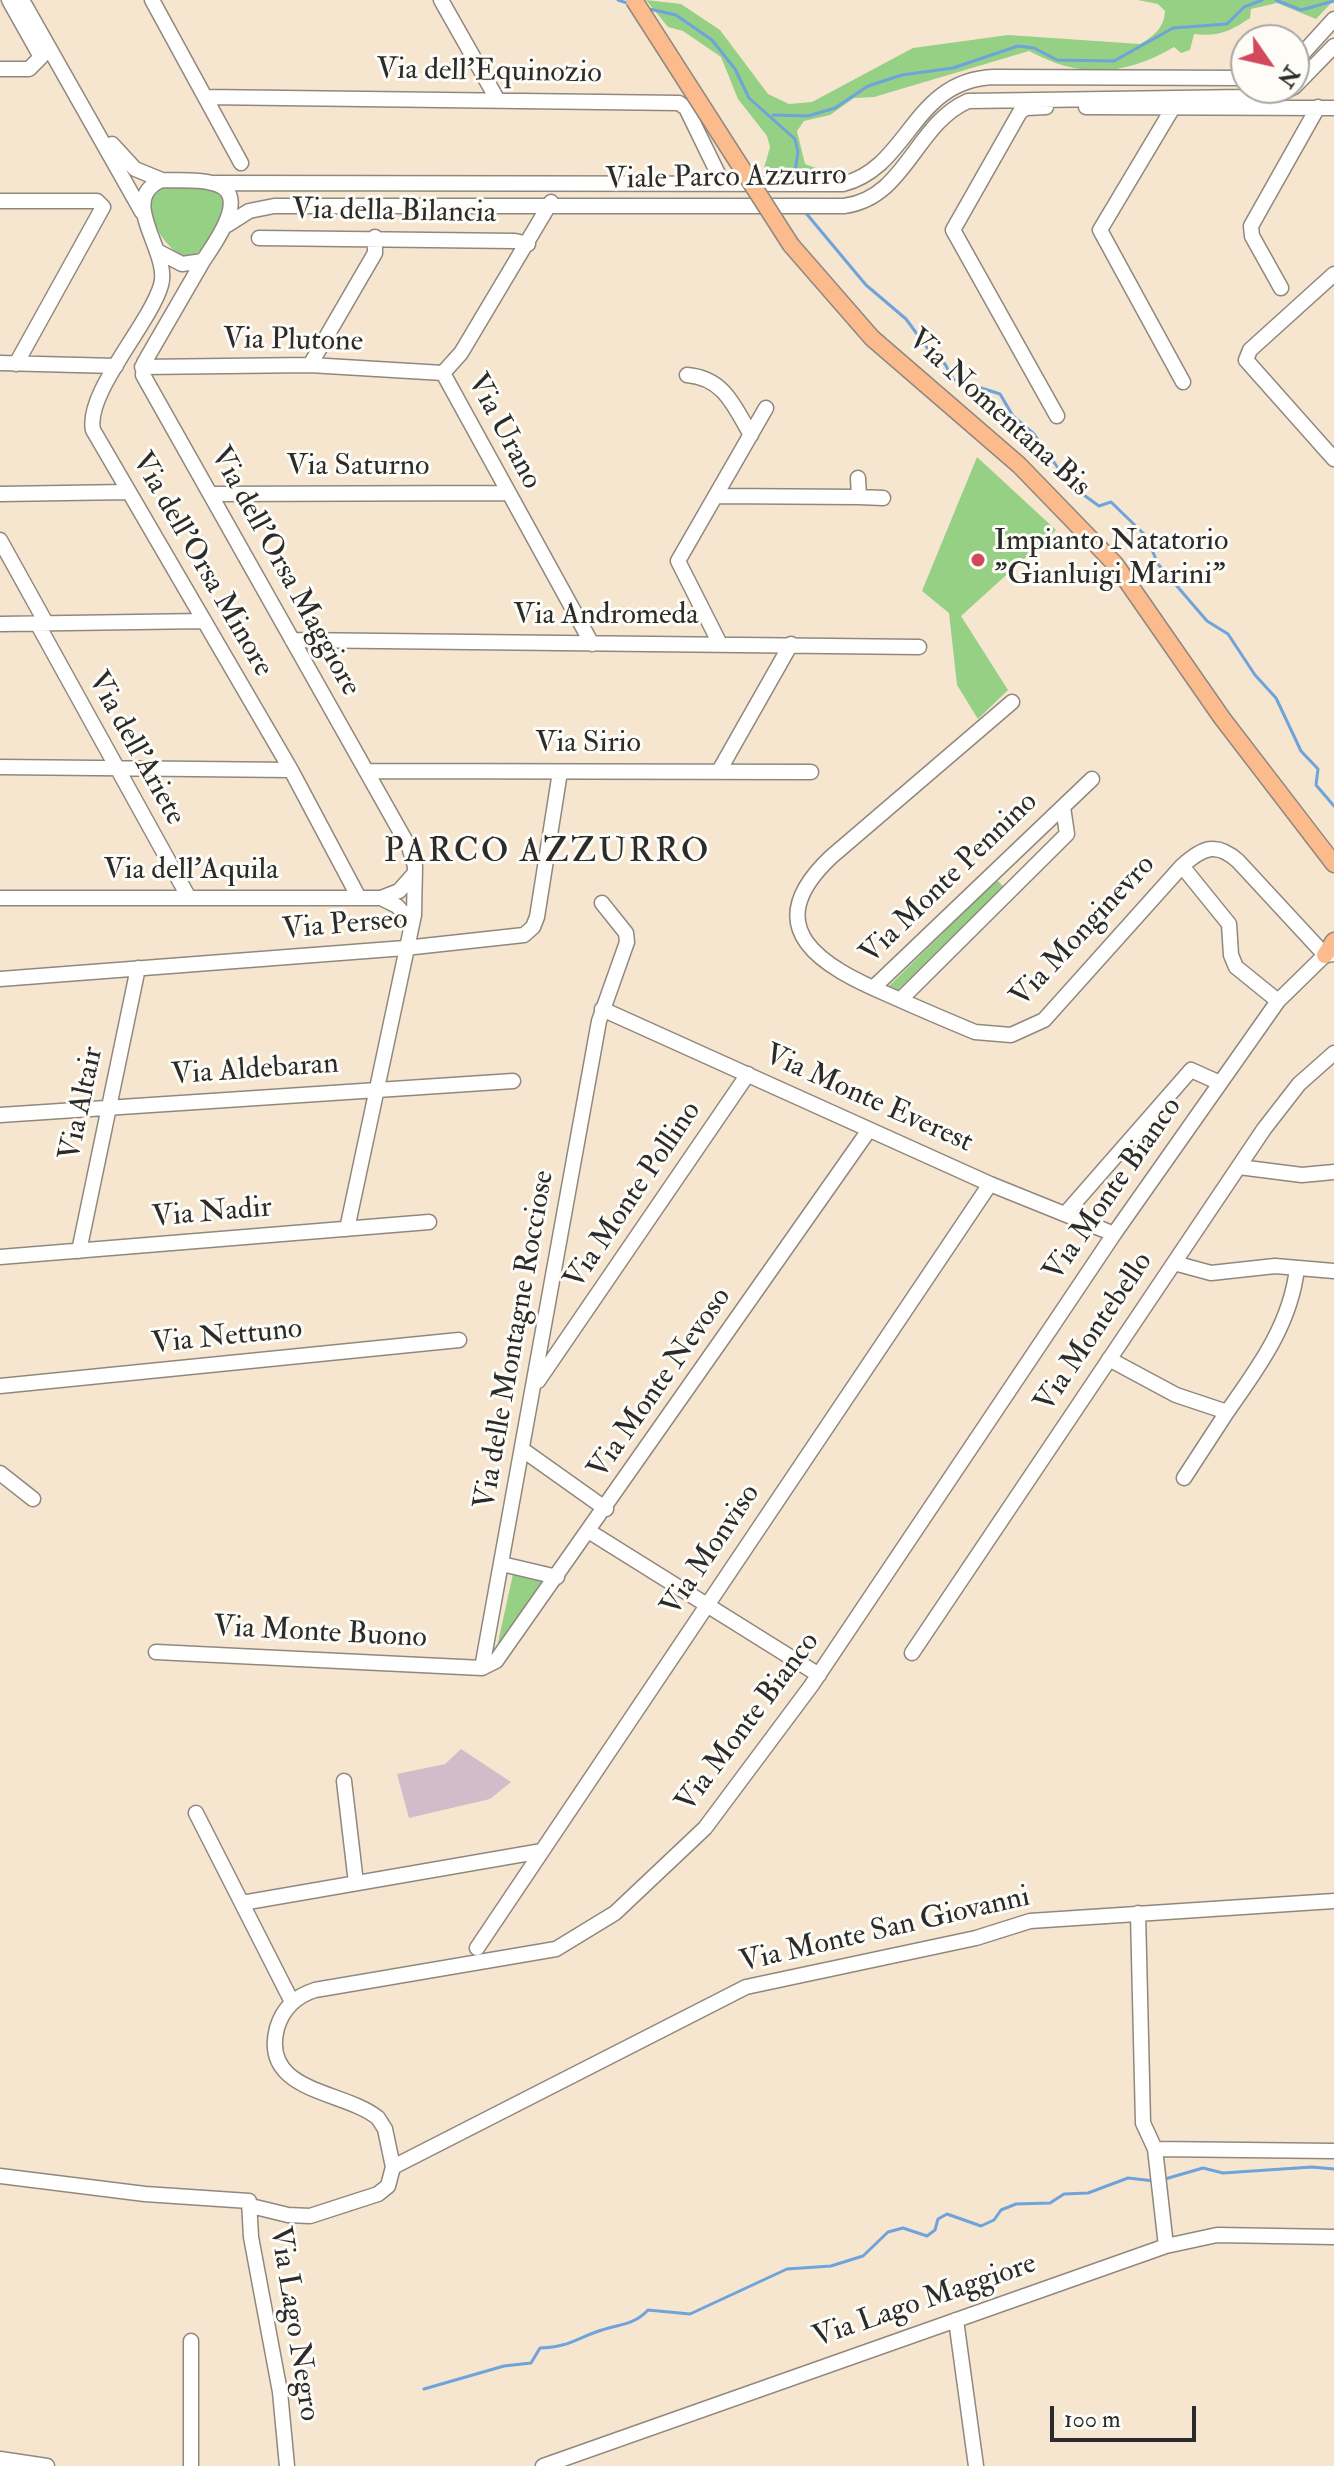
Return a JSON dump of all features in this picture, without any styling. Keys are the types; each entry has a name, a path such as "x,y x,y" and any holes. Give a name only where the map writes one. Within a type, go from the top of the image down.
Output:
{"main road":[{"name":"Via Nomentana Bis","path":"634,0 791,245 872,338 1019,465 1115,564 1222,718 1334,864"}],"street":[{"path":"0,69 29,69 41,57 9,0"},
{"path":"22,0 142,213 159,252 182,264 203,261"},
{"name":"Viale Parco Azzurro","path":"28,0 117,151 135,169 162,180 534,186 843,184 868,173 888,155 932,100 970,80 1230,78"},
{"path":"152,0 241,163"},
{"path":"441,0 497,99"},
{"path":"1310,45 1334,19"},
{"name":"Viale Parco Azzurro","path":"1310,71 1334,46"},
{"path":"1183,382 1100,230 1177,101 1185,78"},
{"name":"Via dell'Equinozio","path":"205,97 681,103 723,184"},
{"name":"Viale Parco Azzurro","path":"227,225 249,211 274,206 548,208 854,204 877,194 896,177 939,120 968,101 1230,98"},
{"path":"1057,416 956,241 954,224 1023,109 1177,101 1334,108"},
{"path":"1281,288 1252,236 1251,226 1318,107"},
{"path":"142,213 147,192 162,180"},
{"path":"142,367 227,225 230,201 215,183"},
{"path":"534,186 548,208"},
{"name":"Viale Parco Azzurro","path":"548,208 556,194 569,186"},
{"path":"0,201 103,204 16,364"},
{"name":"Via Urano","path":"548,208 458,357 443,373 506,493 592,644"},
{"path":"310,365 375,253 375,237"},
{"name":"Via della Bilancia","path":"259,238 375,237 515,241 528,244"},
{"name":"Via dell'Orsa Minore","path":"159,252 163,275 159,292 95,406 91,421 94,434 291,770 359,898"},
{"path":"1334,274 1250,350 1246,360 1334,459"},
{"path":"0,363 116,366"},
{"name":"Via Plutone","path":"142,367 310,365 443,373"},
{"name":"Via dell'Orsa Maggiore","path":"142,367 145,381 412,853 415,873"},
{"path":"687,375 707,378 719,385 751,435"},
{"path":"720,644 678,563 766,408"},
{"path":"858,478 859,497"},
{"path":"0,494 128,492"},
{"name":"Via Saturno","path":"210,494 506,493"},
{"path":"717,496 883,498"},
{"name":"Via dell'Ariete","path":"0,540 115,768 189,898"},
{"path":"0,624 204,621"},
{"name":"Via Andromeda","path":"292,640 919,647"},
{"path":"719,771 791,644"},
{"name":"Via Monginevro","path":"1012,702 831,857 806,888 797,918 805,944 824,963 975,1032 1005,1036 1029,1030 1053,1011 1182,866 1206,848 1224,850 1331,950"},
{"path":"0,767 291,770"},
{"name":"Via Sirio","path":"366,771 811,772"},
{"name":"Via Perseo","path":"0,979 405,948 519,936 531,930 537,917 560,772"},
{"name":"Via Monte Pennino","path":"873,988 1092,779"},
{"name":"Via Monte Pennino","path":"900,1000 1067,834 1063,807"},
{"path":"1182,866 1228,920 1236,967 1278,1001"},
{"path":"381,898 399,891 415,873"},
{"path":"347,1229 412,922 415,873"},
{"name":"Via dell'Aquila","path":"0,898 381,898"},
{"path":"381,898 397,906 412,922"},
{"name":"Via delle Montagne Rocciose","path":"487,1667 502,1564 602,1009 628,939 602,903"},
{"name":"Via Monte Bianco","path":"292,2002 315,1990 475,1960 548,1951 588,1932 637,1894 714,1819 819,1675 1114,1234 1278,1001 1331,950"},
{"name":"Via Altair","path":"79,1251 138,968"},
{"name":"Via Monte Everest","path":"602,1009 990,1184 1114,1234"},
{"name":"Via Montebello","path":"912,1653 1239,1167 1295,1089 1334,1053"},
{"path":"1065,1214 1191,1070 1220,1083"},
{"name":"Via Monte Pollino","path":"535,1386 748,1074"},
{"name":"Via Aldebaran","path":"0,1115 513,1081"},
{"name":"Via Monte Nevoso","path":"487,1667 590,1532 869,1130"},
{"path":"1239,1167 1292,1175 1334,1172"},
{"name":"Via Monviso","path":"477,1948 990,1184"},
{"name":"Via Nadir","path":"0,1257 429,1222"},
{"path":"1174,1263 1211,1273 1264,1267 1334,1271"},
{"path":"1184,1478 1273,1342 1292,1298 1297,1268"},
{"name":"Via Nettuno","path":"0,1386 459,1340"},
{"path":"1109,1359 1176,1395 1227,1412"},
{"path":"523,1450 606,1509"},
{"path":"0,1473 33,1499"},
{"path":"590,1532 819,1675"},
{"path":"502,1564 557,1577"},
{"name":"Via Monte Buono","path":"156,1652 487,1667"},
{"path":"344,1781 356,1883"},
{"path":"196,1813 292,2002 277,2030 276,2050 281,2064 302,2085 378,2118 385,2129 393,2167 390,2182 381,2192 339,2209 300,2216 251,2206"},
{"path":"242,1903 542,1851"},
{"name":"Via Monte San Giovanni","path":"393,2167 743,1989 971,1940 1030,1921 1334,1901"},
{"path":"1138,1913 1143,2123 1155,2149 1166,2246"},
{"path":"1155,2149 1334,2151"},
{"name":"Via Lago Negro","path":"0,2176 145,2194 244,2198 251,2206 251,2237 280,2392 287,2466"},
{"name":"Via Lago Maggiore","path":"543,2466 1166,2246 1217,2235 1334,2237"},
{"path":"956,2320 976,2466"},
{"path":"191,2341 191,2466"},
{"path":"0,2459 47,2466"}],"shaded area":[{"path":"461,1749 511,1782 490,1799 409,1818 397,1774 445,1764"}],"green space":[{"path":"646,0 681,4 720,30 768,94 789,104 812,102 913,48 1008,35 1140,44 1157,31 1165,11 1158,4 1138,0 1334,0 1316,19 1277,3 1251,9 1250,18 1240,24 1230,24 1230,30 1210,35 1194,34 1190,50 1181,53 1174,47 1138,64 1120,68 1085,70 1048,60 1029,51 874,97 854,98 830,115 804,121 797,131 805,164 824,171 827,179 810,184 768,177 764,168 770,147 767,136 738,99 721,57 683,31 668,27"},
{"path":"163,188 210,188 224,199 213,235 194,256 186,259 179,254 165,241 155,225 151,198"},
{"name":"Impianto Natatorio \"Gianluigi Marini\"","path":"977,457 1056,530 961,616 1008,690 978,719 957,685 949,613 922,591"},
{"path":"997,880 1004,887 897,991 888,987"},
{"path":"513,1574 550,1582 495,1656"}],"waterway":[{"path":"618,0 630,4"},
{"path":"773,115 808,116 835,108 868,86 902,75 953,68 1018,46 1034,48 1057,60 1114,61 1173,28 1227,24 1244,7 1262,0"},
{"path":"1276,0 1301,10 1334,1"},
{"path":"645,8 676,15 712,40 735,69 749,98 795,139 798,152 794,179"},
{"path":"805,212 866,285 906,319 931,353 945,364 953,379 1000,394 1013,416 1034,434 1058,468 1081,493 1099,506 1111,502 1146,536 1158,564 1207,621 1228,634 1255,675 1276,698 1301,751 1318,769 1316,785 1334,806"},
{"path":"1165,2179 1203,2168 1223,2173 1312,2167 1334,2169"},
{"path":"424,2389 504,2366 531,2363 540,2348 566,2344 627,2323 648,2310 690,2314 787,2269 831,2266 863,2256 888,2232 903,2228 927,2236 935,2230 938,2219 947,2214 981,2226 994,2220 1001,2210 1016,2204 1050,2203 1064,2194 1088,2193 1128,2178 1154,2181"}],"place":[{"name":"Impianto Natatorio \"Gianluigi Marini\"","path":"978,560"}],"district":[{"name":"PARCO AZZURRO","path":"547,854"}]}
